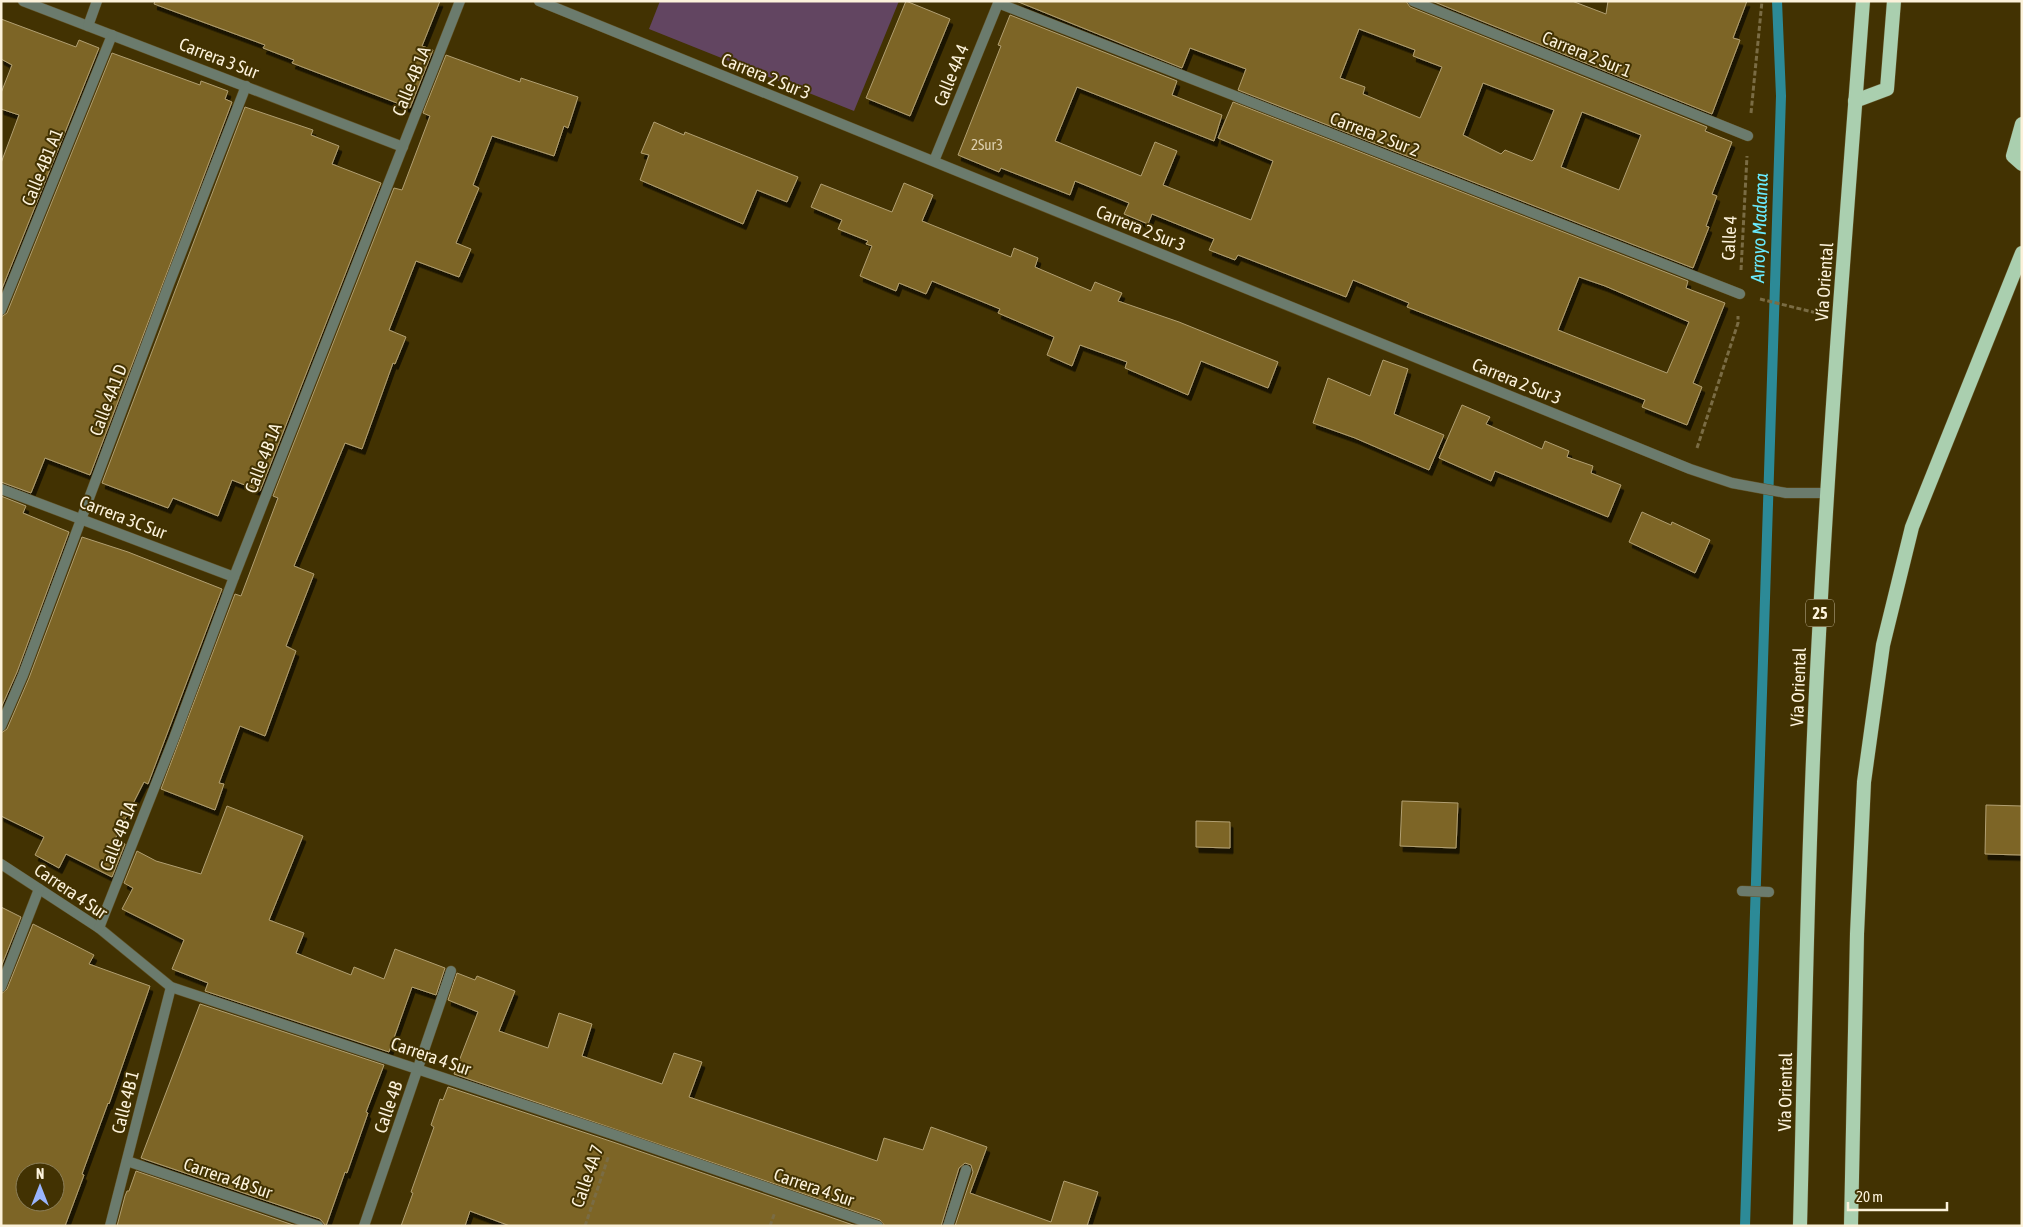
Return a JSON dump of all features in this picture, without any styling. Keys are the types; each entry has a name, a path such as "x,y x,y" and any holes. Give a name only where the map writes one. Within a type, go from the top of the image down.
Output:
{"highway":[{"path":"1856,101 1887,89 1894,1"},
{"name":"Vía Oriental","path":"1800,1226 1808,894 1819,638 1827,493 1856,101 1860,2"},
{"path":"2022,124 2013,156 2022,164"},
{"path":"1851,1226 1856,934 1864,782 1882,645 1912,527 2022,253"}],"street":[{"name":"Carrera 3 Sur","path":"23,1 402,147"},
{"path":"88,26 98,1"},
{"name":"Calle 4B 1A","path":"99,928 174,738 234,577 460,1"},
{"name":"Carrera 2 Sur 3","path":"539,1 1690,469 1732,483 1786,493 1827,493"},
{"name":"Carrera 2 Sur 1","path":"1413,1 1748,136"},
{"name":"Calle 4A 4","path":"934,161 998,2"},
{"name":"Carrera 2 Sur 2","path":"998,2 1740,294"},
{"name":"Calle 4B1 A1","path":"1,310 112,36"},
{"name":"Calle 4A1 D","path":"1,726 23,675 246,86"},
{"name":"Carrera 3C Sur","path":"1,489 234,577"},
{"name":"Carrera 4 Sur","path":"1,864 99,928 172,987 615,1135 878,1226"},
{"path":"1,987 39,889"},
{"path":"1742,891 1769,892"},
{"name":"Calle 4B","path":"364,1226 451,971"},
{"name":"Calle 4B 1","path":"110,1226 172,987"},
{"name":"Carrera 4B Sur","path":"127,1162 318,1226"},
{"path":"948,1226 966,1170"}],"path":[{"name":"Calle 4","path":"1690,469 1738,323 1748,136 1762,1"},
{"path":"1760,299 1806,310"},
{"name":"Calle 4A 7","path":"585,1226 615,1135"}],"shaded area":[{"path":"660,1 899,1 854,111 649,29"}],"building":[{"path":"155,1 440,1 422,46 433,50 410,108 292,63 294,60 263,48 265,45 154,4"},
{"path":"906,1 950,19 910,116 866,98"},
{"path":"1016,1 1406,1 1410,7 1707,127 1705,131 1732,142 1712,194 1717,196 1706,226 1709,227 1693,268 1238,90 1246,69 1190,48 1182,68","holes":["1359,29 1415,50 1413,56 1442,67 1420,118 1363,94 1365,87 1340,78","1483,83 1554,110 1532,161 1505,150 1501,154 1463,135","1582,112 1641,135 1619,190 1561,167"]},
{"path":"1432,1 1572,1 1606,14 1608,1 1747,1 1733,38 1740,40 1712,114"},
{"path":"1010,15 1177,81 1172,95 1222,115 1214,141 1077,87 1055,141 1141,176 1155,142 1177,151 1163,185 1251,220 1273,161 1218,138 1233,102 1688,281 1686,288 1725,303 1693,383 1702,387 1687,425 1642,407 1645,400 1407,307 1409,303 1353,280 1346,297 1238,255 1235,260 1209,250 1214,239 1152,214 1148,224 1124,214 1129,203 1075,181 1070,195 1001,168 999,172 958,155 1001,46 998,45","holes":["1579,277 1605,286 1689,322 1667,373 1558,330"]},
{"path":"1,19 76,47 79,40 99,48 1,291 1,163 19,115 1,109 1,93 12,65 1,59"},
{"path":"112,53 200,85 201,81 228,91 225,99 232,102 90,475 45,458 31,493 1,482 1,317 7,313"},
{"path":"446,55 520,82 521,78 578,97 568,128 564,126 554,156 492,136 473,185 479,188 456,243 471,249 459,277 416,261 389,330 406,337 395,364 393,363 362,449 345,443 294,566 314,574 286,646 296,651 265,736 240,726 219,783 224,784 215,810 161,789 235,594 241,596 278,498 273,496 394,188 402,190 430,116 423,113"},
{"path":"245,107 313,130 311,135 339,146 332,164 381,183 260,491 232,480 218,516 173,498 168,508 102,483"},
{"path":"654,122 684,135 685,132 798,177 787,202 757,190 743,224 640,180 649,155 641,153"},
{"path":"904,183 933,195 922,221 1011,257 1014,248 1038,258 1035,267 1091,291 1095,282 1122,293 1118,301 1179,322 1278,362 1268,388 1201,361 1188,395 1125,368 1127,362 1080,345 1072,366 1047,355 1054,337 998,313 1000,309 932,281 926,294 899,283 896,291 860,276 872,246 866,244 868,241 838,229 842,220 811,207 821,184 892,212"},
{"path":"1383,360 1408,369 1394,414 1444,435 1429,470 1355,438 1313,423 1328,378 1370,396"},
{"path":"1462,405 1490,417 1486,424 1542,449 1545,441 1569,451 1567,457 1593,466 1591,473 1621,485 1608,517 1495,471 1491,481 1439,458"},
{"path":"1,496 26,506 23,513 69,532 17,672 1,708"},
{"path":"1642,512 1671,525 1672,522 1710,540 1695,573 1629,542"},
{"path":"82,537 128,552 222,589 148,784 144,782 115,839 125,844 112,877 66,854 59,868 35,855 44,837 1,816 1,733 7,729 29,678"},
{"path":"1402,801 1458,803 1456,848 1400,846"},
{"path":"1986,805 2022,806 2022,855 1985,854"},
{"path":"227,806 303,836 269,920 304,933 296,953 351,975 354,967 384,979 395,949 445,968 436,995 412,987 389,1052 205,991 208,983 172,969 184,940 122,909 133,888 124,883 137,851 156,861 201,874"},
{"path":"1196,821 1230,822 1230,848 1196,847"},
{"path":"1,907 21,917 1,967"},
{"path":"33,924 94,955 89,964 150,986 65,1226 1,1226 1,994 7,989"},
{"path":"457,973 475,980 477,976 515,991 499,1031 548,1048 559,1013 592,1024 582,1056 662,1084 674,1053 702,1062 689,1097 877,1161 884,1138 923,1150 931,1127 987,1147 970,1193 1051,1222 1064,1181 1098,1192 1087,1226 955,1226 973,1172 971,1165 965,1163 959,1168 941,1226 885,1226 880,1220 454,1074 478,1012 448,1000"},
{"path":"200,1004 384,1065 366,1112 368,1113 347,1173 345,1172 326,1226 320,1219 141,1158"},
{"path":"448,1087 856,1226 510,1226 470,1211 465,1226 401,1226 434,1127 431,1125 440,1099 443,1100"},
{"path":"136,1171 296,1226 117,1226 125,1196 127,1191 129,1191"}],"waterway":[{"name":"Arroyo Madama","path":"1745,1226 1781,96 1777,1"}]}
